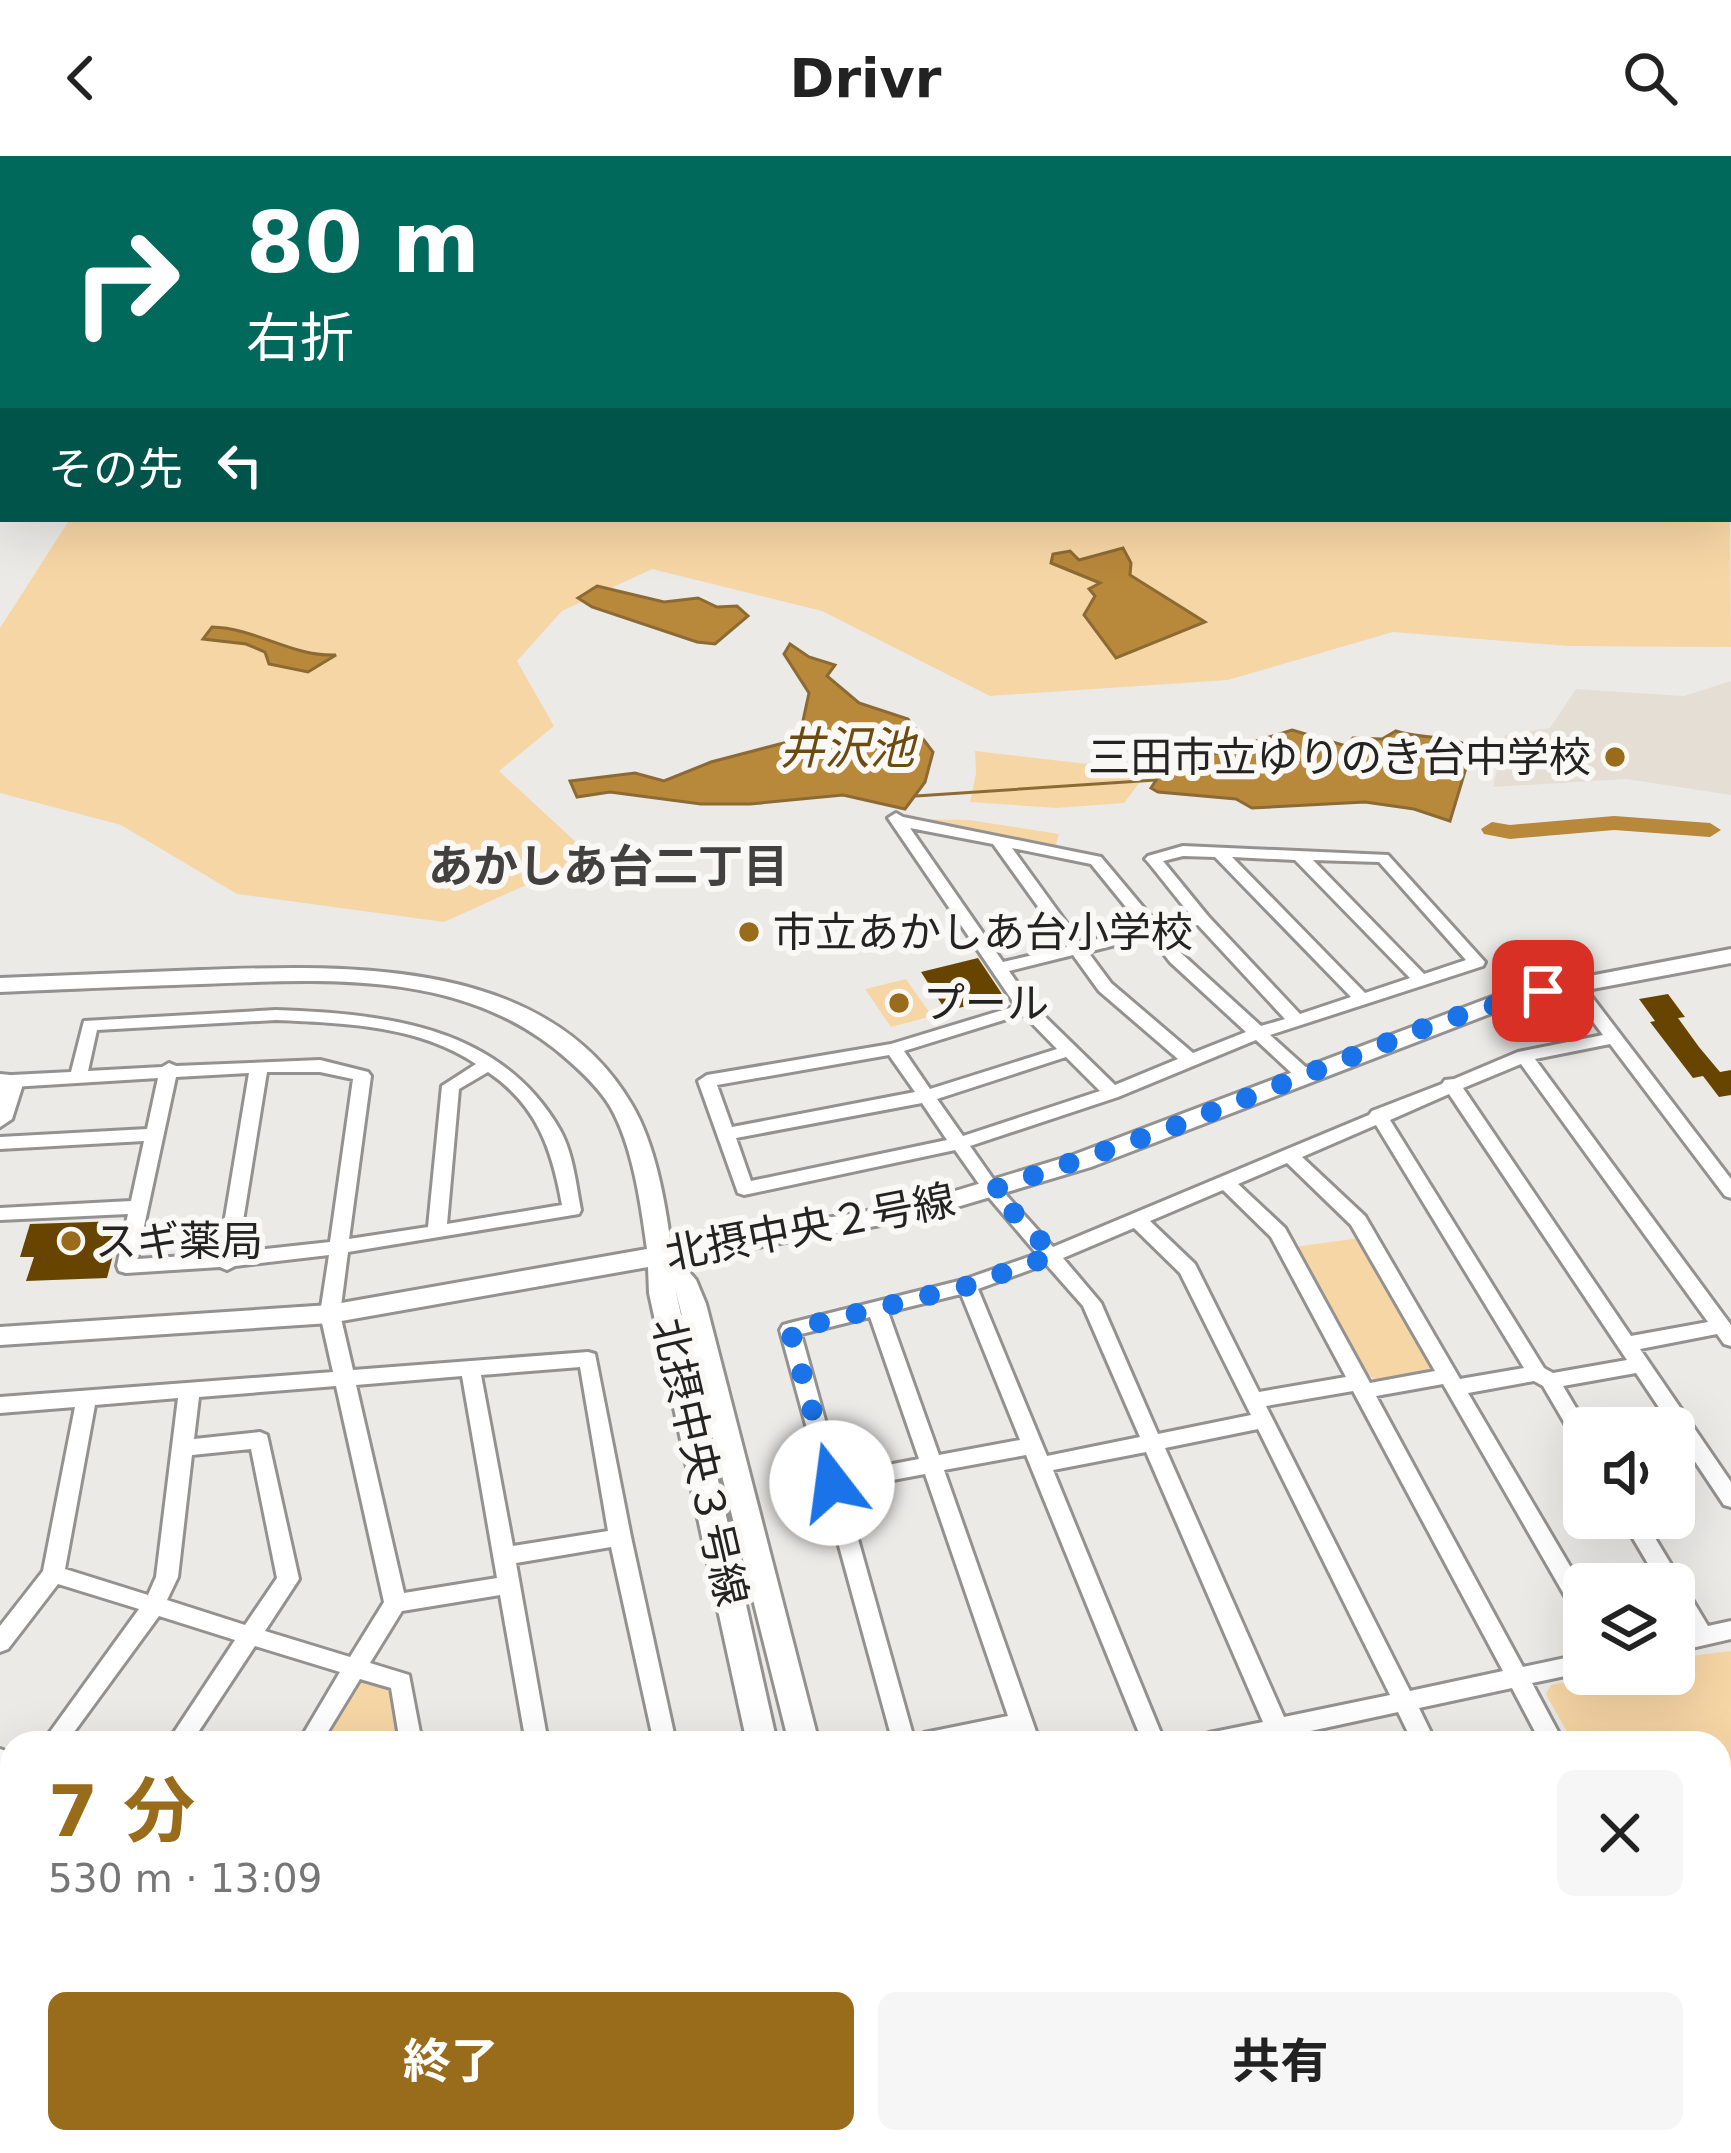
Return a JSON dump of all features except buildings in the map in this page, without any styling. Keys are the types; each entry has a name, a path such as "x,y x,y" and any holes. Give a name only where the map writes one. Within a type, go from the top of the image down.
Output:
{"street":[{"path":"1112,1094 1026,1008 895,818 1096,860 1175,958 1304,1075"},
{"path":"998,840 1105,987 1191,1061"},
{"path":"1026,1008 893,1049 707,1081 744,1189 959,1143 1112,1094 1258,1033 1477,962 1430,916 1424,900 1383,858 1222,856 1183,851 1153,859 1296,1020"},
{"path":"1222,856 1362,999"},
{"path":"1302,858 1421,980"},
{"path":"1000,968 1202,919"},
{"name":"北摂中央２号線","path":"0,1336 329,1314 920,1210 1146,1137 1442,1021 1573,984 1731,956"},
{"path":"0,985 352,973 440,986 500,1007 560,1039 608,1087 626,1113 662,1256"},
{"path":"1573,984 1731,1192"},
{"path":"80,1073 90,1025 287,1015 355,1017 405,1026 489,1064 524,1094 550,1129 572,1210 335,1250 227,1263 126,1266 169,1069"},
{"path":"901,1731 790,1330 967,1286 1054,1255 1524,1056 1614,1038"},
{"path":"893,1049 992,1190 1054,1255 1091,1303 1278,1731"},
{"path":"728,1134 926,1096 1068,1051"},
{"path":"1524,1056 1725,1324 1627,1344"},
{"path":"437,1232 451,1086 489,1064"},
{"path":"0,1119 6,1081 80,1073 320,1066 362,1076 329,1314 395,1603 317,1731"},
{"path":"227,1263 260,1067"},
{"path":"1451,1084 1731,1499"},
{"path":"1378,1115 1563,1407"},
{"path":"0,1143 154,1135"},
{"path":"1289,1154 1358,1221 1563,1573"},
{"path":"1708,1160 1731,1156"},
{"path":"1225,1182 1277,1233 1546,1731"},
{"path":"0,1214 139,1207"},
{"path":"1136,1219 1188,1269 1420,1731"},
{"name":"北摂中央３号線","path":"662,1256 662,1293 759,1731"},
{"name":"北摂中央３号線","path":"662,1256 687,1286 693,1304 801,1731"},
{"path":"967,1286 1149,1731"},
{"path":"878,1311 1024,1731"},
{"path":"0,1405 189,1394 588,1359 662,1731"},
{"path":"832,1483 929,1465 1153,1442 1362,1386 1543,1377 1641,1365"},
{"path":"470,1367 535,1731"},
{"path":"62,1731 153,1607 167,1577 189,1394"},
{"path":"4,1630 53,1574 86,1400"},
{"path":"184,1448 260,1440 288,1579 186,1731"},
{"path":"505,1556 620,1537"},
{"path":"53,1574 401,1682 409,1731"},
{"path":"395,1603 510,1585"},
{"path":"1695,1624 1702,1636"},
{"path":"1695,1638 1731,1630"},
{"path":"1295,1731 1405,1701 1563,1667"}],"shaded area":[{"path":"68,522 1730,522 1731,647 1568,646 1393,632 1228,680 990,696 822,611 652,569 562,611 517,661 554,726 499,771 591,856 444,922 237,894 121,825 0,793 0,628"},
{"name":"三田市立ゆりのき台中学校","path":"1731,681 1731,795 1626,779 1493,787 1505,735 1550,728 1576,689 1684,696"},
{"path":"975,751 1148,771 1124,803 1056,808 970,802"},
{"path":"905,819 969,820 1059,834 1055,848"},
{"name":"プール","path":"906,979 932,1016 891,1027 865,989"},
{"path":"1367,1237 1438,1361 1432,1371 1379,1381 1362,1372 1294,1247"},
{"path":"1731,1651 1731,1731 1566,1731 1546,1694 1551,1685 1563,1682 1563,1695 1695,1695 1695,1655"},
{"path":"361,1679 394,1687 399,1731 328,1731"}],"water":[{"path":"1123,548 1131,563 1130,575 1205,622 1116,658 1084,615 1095,596 1089,589 1100,583 1051,563 1053,554 1070,551 1079,560"},
{"path":"597,586 664,602 698,598 717,607 737,606 748,616 715,644 697,642 578,598"},
{"path":"212,627 304,652 336,655 308,672 269,664 265,652 246,644 203,639"},
{"name":"井沢池","path":"790,644 809,657 835,665 827,676 859,703 908,719 933,752 925,782 905,809 843,795 750,804 701,804 610,792 577,797 570,781 635,773 664,781 711,762 799,739 809,693 784,654"},
{"path":"1292,730 1346,746 1353,738 1382,739 1396,731 1453,740 1472,748 1450,821 1414,809 1365,802 1252,808 1236,799 1151,788 1166,765 1205,765 1211,755"}],"waterway":[{"path":"916,796 1156,780"},
{"path":"1492,829 1510,832 1614,823 1710,830"}],"place":[{"name":"三田市立ゆりのき台中学校","path":"1615,757"},
{"name":"市立あかしあ台小学校","path":"749,932"},
{"name":"プール","path":"899,1003"},
{"name":"スギ薬局","path":"71,1241"}],"district":[{"name":"あかしあ台二丁目","path":"608,866"}],"route":[{"path":"832,1483 790,1330 967,1286 1054,1255 992,1190 1168,1129 1442,1021 1543,991"}]}
